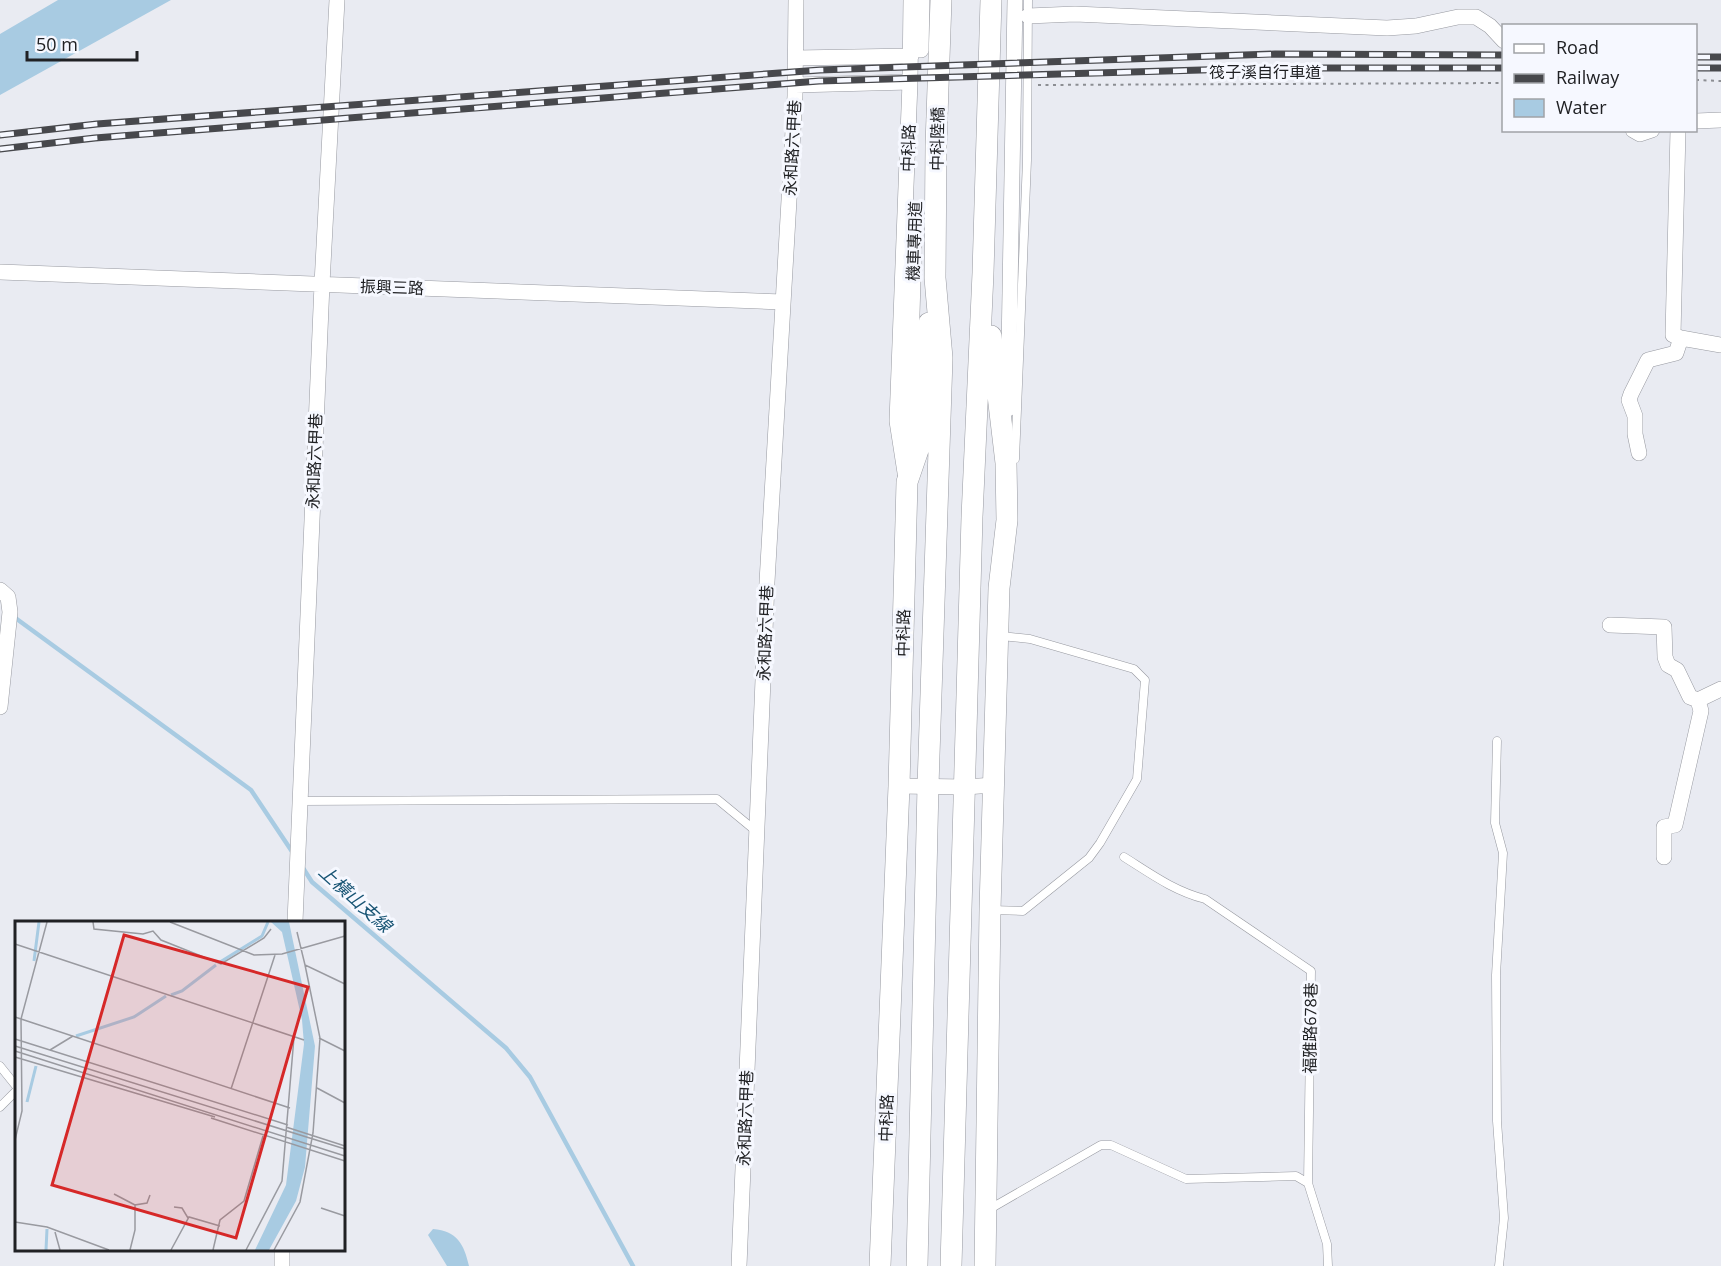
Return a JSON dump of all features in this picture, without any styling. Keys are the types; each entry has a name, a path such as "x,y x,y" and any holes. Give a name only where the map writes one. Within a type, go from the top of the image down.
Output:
{"street":[{"name":"永和路六甲巷","path":"295,921 322,284 337,0"},
{"name":"永和路六甲巷","path":"739,1266 767,582 795,85 796,0"},
{"name":"中科路","path":"880,1266 899,786 907,482 897,421 911,56 911,0"},
{"name":"機車專用道","path":"907,482 922,0"},
{"name":"中科陸橋","path":"935,278 936,146 941,0"},
{"path":"951,1266 972,517 983,273 991,0"},
{"path":"984,1266 990,910 999,588 1007,520 1006,463 1015,0"},
{"path":"1028,16 1123,15 1387,28 1416,26 1458,17 1476,17 1490,26 1502,40"},
{"path":"796,58 911,56"},
{"path":"795,85 910,82"},
{"path":"1697,121 1721,120"},
{"path":"1678,132 1673,335 1721,345"},
{"name":"振興三路","path":"0,272 783,302"},
{"path":"983,273 1006,463"},
{"path":"907,482 919,447 935,278"},
{"name":"中科路","path":"918,1266 928,786 942,358 935,278"},
{"path":"1639,453 1635,434 1635,416 1629,400 1631,394 1646,363 1657,357 1676,353 1681,338"},
{"path":"0,590 9,597 10,612 0,707"},
{"path":"1610,625 1664,627 1665,657 1668,665 1677,670 1690,697 1698,700 1721,689"},
{"path":"1664,857 1664,827 1675,825 1701,711 1698,700"},
{"path":"899,786 994,785"}],"lane":[{"path":"1007,520 1019,392 1027,160 1028,0"},
{"path":"990,910 1023,911 1089,858 1100,843 1137,779 1145,680 1134,669 1030,639 998,636"},
{"path":"1497,741 1495,823 1503,853 1496,975 1497,1121 1504,1218 1499,1266"},
{"path":"300,801 717,799 757,832"},
{"name":"福雅路678巷","path":"1124,857 1171,887 1185,894 1205,899 1311,971 1308,1183 1327,1244 1328,1266"},
{"path":"0,1066 15,1085"},
{"path":"0,1107 15,1092"},
{"path":"984,1212 1101,1145 1111,1145 1186,1179 1296,1176 1308,1183"}],"path":[{"path":"1697,80 1721,81"},
{"name":"筏子溪自行車道","path":"1027,85 1502,83"}],"water":[{"path":"58,0 171,0 0,95 0,34"},
{"path":"433,1229 448,1233 458,1240 465,1251 469,1266 447,1266 428,1235"}],"waterway":[{"name":"上橫山支線","path":"14,617 251,790 293,853"},
{"name":"上橫山支線","path":"303,868 312,882 506,1048 530,1077 633,1266"}],"railway":[{"path":"0,135 97,124 820,70 1275,54 1502,55"},
{"path":"1697,57 1721,57"},
{"path":"0,149 95,138 819,81 1274,68 1502,68"},
{"path":"1697,68 1721,68"}]}
